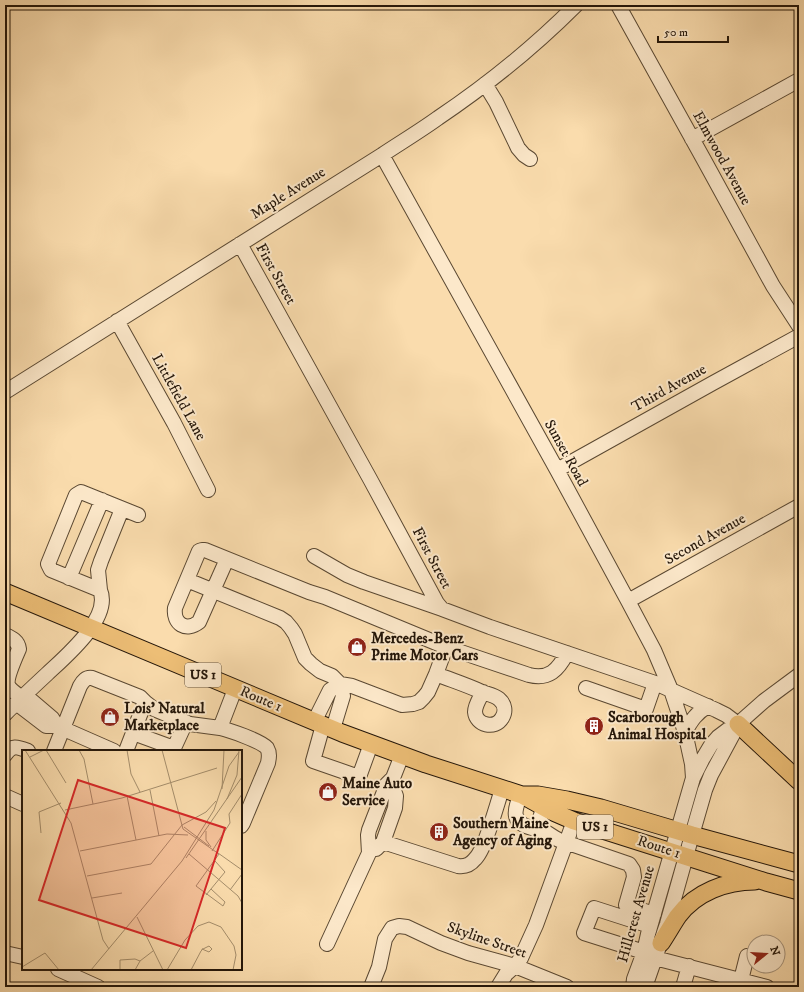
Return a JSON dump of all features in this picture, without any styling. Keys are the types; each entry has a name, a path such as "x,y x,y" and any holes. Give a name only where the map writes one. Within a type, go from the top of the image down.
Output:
{"main road":[{"name":"Route 1","path":"5,592 323,726 402,756 521,795 544,808 574,821 797,891"},
{"path":"738,724 799,781"},
{"name":"Route 1","path":"521,795 538,795 601,808 799,864"},
{"path":"651,952 682,911 704,893 734,883 746,881 766,882"}],"street":[{"name":"Maple Avenue","path":"5,392 439,118 485,84 532,46 576,5"},
{"name":"Elmwood Avenue","path":"618,5 773,286 799,326"},
{"path":"692,139 799,80"},
{"path":"485,84 496,102 518,148 530,159"},
{"name":"Sunset Road","path":"382,155 557,470 656,654 671,690 685,732 692,764 693,778"},
{"name":"First Street","path":"240,244 442,609 490,627 655,683 708,706 738,724"},
{"name":"Littlefield Lane","path":"117,321 174,423 208,490"},
{"name":"Third Avenue","path":"557,470 799,336"},
{"path":"100,590 51,570 48,564 76,495 82,492 138,515"},
{"path":"69,578 102,500"},
{"name":"Second Avenue","path":"628,601 799,506"},
{"path":"14,704 76,646 91,628 100,612 102,600 98,570 122,509"},
{"path":"227,559 199,622 187,627 182,625 174,616 175,608 200,551 205,550 325,597 446,647 536,677 548,675 556,669 567,653"},
{"path":"314,556 347,575 442,609"},
{"path":"187,580 280,618 286,622 295,634 305,658 310,664 332,676 340,684 343,696 323,726"},
{"path":"5,635 14,639 18,643 19,649 7,686 11,690 14,704"},
{"path":"371,744 359,777 313,761 323,726 330,690 340,684 352,686 402,705 419,702 432,685 446,647"},
{"path":"436,674 483,692"},
{"path":"679,854 685,833 693,778 711,745 724,732 738,724 750,712 799,675"},
{"path":"54,750 60,727 80,686 85,679 88,678 92,678 140,697 154,709 190,724 229,730 262,744 268,749 269,754 268,763 242,824"},
{"path":"586,688 646,709 655,683"},
{"path":"220,728 235,688"},
{"path":"126,750 145,702"},
{"path":"14,704 52,718 60,727 112,750"},
{"path":"685,732 695,715 700,710 708,706"},
{"path":"133,733 174,750 186,722"},
{"path":"685,833 700,808 711,775 738,724"},
{"path":"5,755 8,750 14,747 26,750"},
{"path":"369,853 383,842 395,808 396,796 393,778 402,756"},
{"path":"327,944 369,853 369,830 387,784 393,778"},
{"path":"383,842 462,867 469,864 478,856 488,833 502,789"},
{"path":"521,795 516,816 522,824 546,832 553,837 566,842 629,864 633,870 634,877 626,905 652,920"},
{"path":"5,796 22,804"},
{"path":"532,827 544,808"},
{"path":"495,813 502,818 532,827"},
{"path":"498,987 506,974 521,958 529,942 574,821"},
{"name":"Hillcrest Avenue","path":"633,987 634,979 651,952 652,920 679,854"},
{"name":"Hillcrest Avenue","path":"645,987 651,952 679,854"},
{"path":"652,920 594,908 584,933 651,952 689,966 767,987"},
{"name":"Skyline Street","path":"372,987 379,967 385,939 390,931 396,926 407,927 441,943 468,953 515,966 566,987"},
{"path":"5,953 22,957"},
{"path":"741,980 746,960"},
{"path":"683,987 689,966"},
{"path":"60,970 98,987"}],"place":[{"name":"Mercedes-Benz Prime Motor Cars","path":"357,647"},
{"name":"Lois' Natural Marketplace","path":"110,717"},
{"name":"Scarborough Animal Hospital","path":"594,726"},
{"name":"Maine Auto Service","path":"328,792"},
{"name":"Southern Maine Agency of Aging","path":"439,832"}]}
